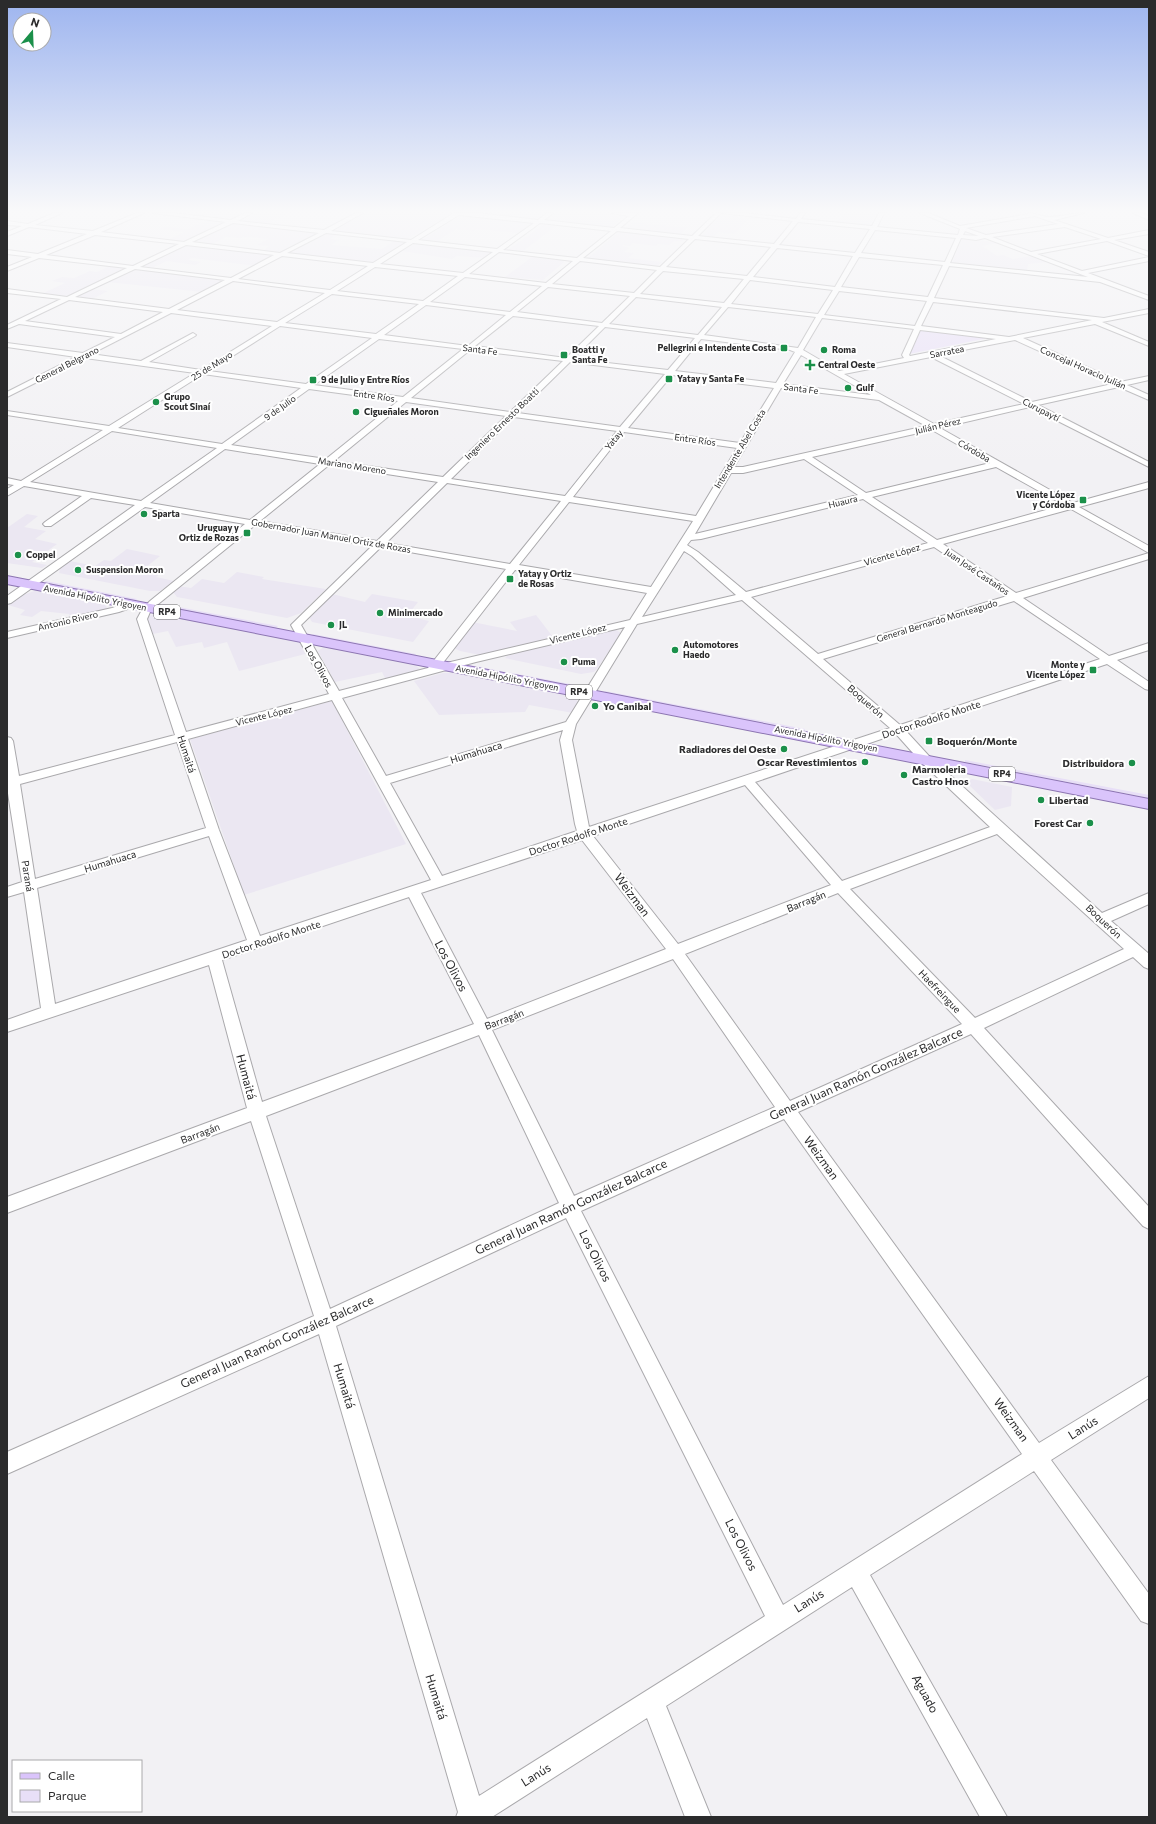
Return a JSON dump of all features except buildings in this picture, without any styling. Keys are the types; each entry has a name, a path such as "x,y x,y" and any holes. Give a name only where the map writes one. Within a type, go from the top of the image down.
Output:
{"main road":[{"name":"Avenida Hipólito Yrigoyen","path":"7,569 296,625 440,664 474,659 591,688 855,745 1149,804"},
{"name":"Avenida Hipólito Yrigoyen","path":"7,580 128,605 440,664 591,688 875,738 1149,791"}],"street":[{"name":"Santa Fe","path":"60,298 869,398 881,398"},
{"name":"General Belgrano","path":"7,395 196,298"},
{"name":"25 de Mayo","path":"7,493 321,298"},
{"path":"389,298 700,336 799,350"},
{"name":"9 de Julio","path":"7,601 434,298"},
{"path":"147,608 530,298"},
{"name":"Ingeniero Ernesto Boatti","path":"296,625 631,298"},
{"path":"669,298 1009,339"},
{"name":"Yatay","path":"440,664 512,566 731,298"},
{"name":"Intendente Abel Costa","path":"591,688 688,537 741,446 831,298"},
{"path":"922,298 1104,320"},
{"path":"7,327 67,299"},
{"path":"908,359 905,355 930,299"},
{"name":"Sarratea","path":"838,373 1149,311"},
{"path":"18,322 124,336"},
{"path":"1096,322 1149,344"},
{"path":"141,364 193,335"},
{"name":"Concejal Horacio Julián","path":"1017,338 1149,398"},
{"name":"Entre Ríos","path":"7,345 741,446"},
{"name":"Córdoba","path":"799,350 1149,550"},
{"name":"Curupaytí","path":"933,354 1149,465"},
{"name":"Julián Pérez","path":"727,470 743,470 1149,378"},
{"name":"Mariano Moreno","path":"7,413 698,519"},
{"name":"Juan José Castaños","path":"805,456 867,496 934,543 1149,687"},
{"name":"Huaura","path":"688,537 701,536 997,464"},
{"name":"Gobernador Juan Manuel Ortiz de Rozas","path":"7,481 654,591"},
{"name":"Vicente López","path":"474,659 744,596 1149,485"},
{"path":"48,524 90,495"},
{"name":"Boquerón","path":"682,546 696,554 899,730 925,759 999,828 1102,919 1149,963"},
{"name":"General Bernardo Monteagudo","path":"816,658 1149,556"},
{"name":"Antonio Rivero","path":"7,635 114,610 128,605"},
{"name":"Humaitá","path":"147,608 142,620 213,830 256,944"},
{"path":"296,625 304,638"},
{"name":"Los Olivos","path":"304,638 439,882"},
{"name":"Doctor Rodolfo Monte","path":"7,1026 1149,646"},
{"name":"Vicente López","path":"10,782 336,697 440,664"},
{"name":"Weizman","path":"591,688 570,724 566,740 581,824 585,834 676,952 787,1110 1038,1456 1149,1613"},
{"name":"Humahuaca","path":"382,780 570,724"},
{"name":"Paraná","path":"7,741 10,782 30,885 49,1012"},
{"name":"Haefreingue","path":"747,780 840,887 973,1026 1149,1220"},
{"name":"Barragán","path":"7,1205 483,1027 840,887 999,828"},
{"name":"Humahuaca","path":"7,892 213,830"},
{"name":"Los Olivos","path":"413,891 483,1027 570,1207 779,1620"},
{"path":"1102,919 1149,898"},
{"name":"General Juan Ramón González Balcarce","path":"7,1463 324,1321 570,1207 973,1026 1135,950"},
{"name":"Humaitá","path":"214,958 256,1112 324,1321 471,1816"},
{"name":"Lanús","path":"471,1816 1149,1386"},
{"name":"Aguado","path":"856,1572 994,1817"},
{"path":"652,1702 698,1817"}],"shaded area":[{"path":"81,298 94,298 90,300"},
{"path":"27,514 38,516 24,527 46,531 35,539 57,544 32,562 47,565 42,568 7,563 7,528"},
{"path":"127,549 160,556 146,567 163,571 156,577 174,581 160,591 150,591 59,573 60,568 70,561 95,566 104,560 111,561"},
{"path":"237,572 264,577 262,579 326,589 301,613 287,618 177,597 173,592 178,586 191,588 202,579 224,583"},
{"path":"37,590 105,604 107,608 101,612 71,618 69,614 41,611 32,617 20,615 25,610 8,605 23,595"},
{"path":"332,594 365,602 372,594 418,602 407,616 429,621 413,642 312,622 309,617"},
{"path":"156,613 302,642 309,653 239,671 227,642 204,648 202,642 176,647 168,631 153,634 146,620 149,616"},
{"path":"536,615 553,637 488,655 460,651 454,648 472,622 517,631 510,622"},
{"path":"615,629 621,633 594,672 581,674 505,658 507,656 599,631"},
{"path":"324,647 415,665 420,669 419,672 387,682 382,672 335,682 318,651"},
{"path":"443,673 453,673 575,697 578,702 573,713 529,705 525,712 439,715 414,681"},
{"path":"332,701 406,844 244,895 190,739"},
{"path":"972,779 1012,787 1011,806 995,810 967,783"}],"green space":[{"path":"920,329 993,337 909,354"},
{"path":"46,581 137,599 135,601 44,583"},
{"path":"163,604 278,626 276,628 161,606"},
{"path":"313,634 416,654 415,656 311,636"},
{"path":"469,665 581,686 579,688 467,667"},
{"path":"605,691 805,729 804,731 604,693"},
{"path":"965,760 1149,795 1149,798 965,762"}],"place":[{"name":"Pellegrini e Intendente Costa","path":"784,348"},
{"name":"Roma","path":"824,350"},
{"name":"Boatti y Santa Fe","path":"564,355"},
{"name":"Central Oeste","path":"810,365"},
{"name":"Yatay y Santa Fe","path":"669,379"},
{"name":"9 de Julio y Entre Ríos","path":"313,380"},
{"name":"Gulf","path":"848,388"},
{"name":"Grupo Scout Sinaí","path":"156,402"},
{"name":"Cigueñales Moron","path":"356,412"},
{"name":"Vicente López y Córdoba","path":"1083,500"},
{"name":"Sparta","path":"144,514"},
{"name":"Uruguay y Ortiz de Rozas","path":"247,533"},
{"name":"Coppel","path":"18,555"},
{"name":"Suspension Moron","path":"78,570"},
{"name":"Yatay y Ortiz de Rosas","path":"510,579"},
{"name":"Minimercado","path":"380,613"},
{"name":"JL","path":"331,625"},
{"name":"Automotores Haedo","path":"675,650"},
{"name":"Puma","path":"564,662"},
{"name":"Monte y Vicente López","path":"1093,670"},
{"name":"Yo Canibal","path":"595,706"},
{"name":"Boquerón/Monte","path":"929,741"},
{"name":"Radiadores del Oeste","path":"784,749"},
{"name":"Oscar Revestimientos","path":"865,762"},
{"name":"Distribuidora","path":"1132,763"},
{"name":"Marmoleria Castro Hnos","path":"904,775"},
{"name":"Libertad","path":"1041,800"},
{"name":"Forest Car","path":"1090,823"}]}
